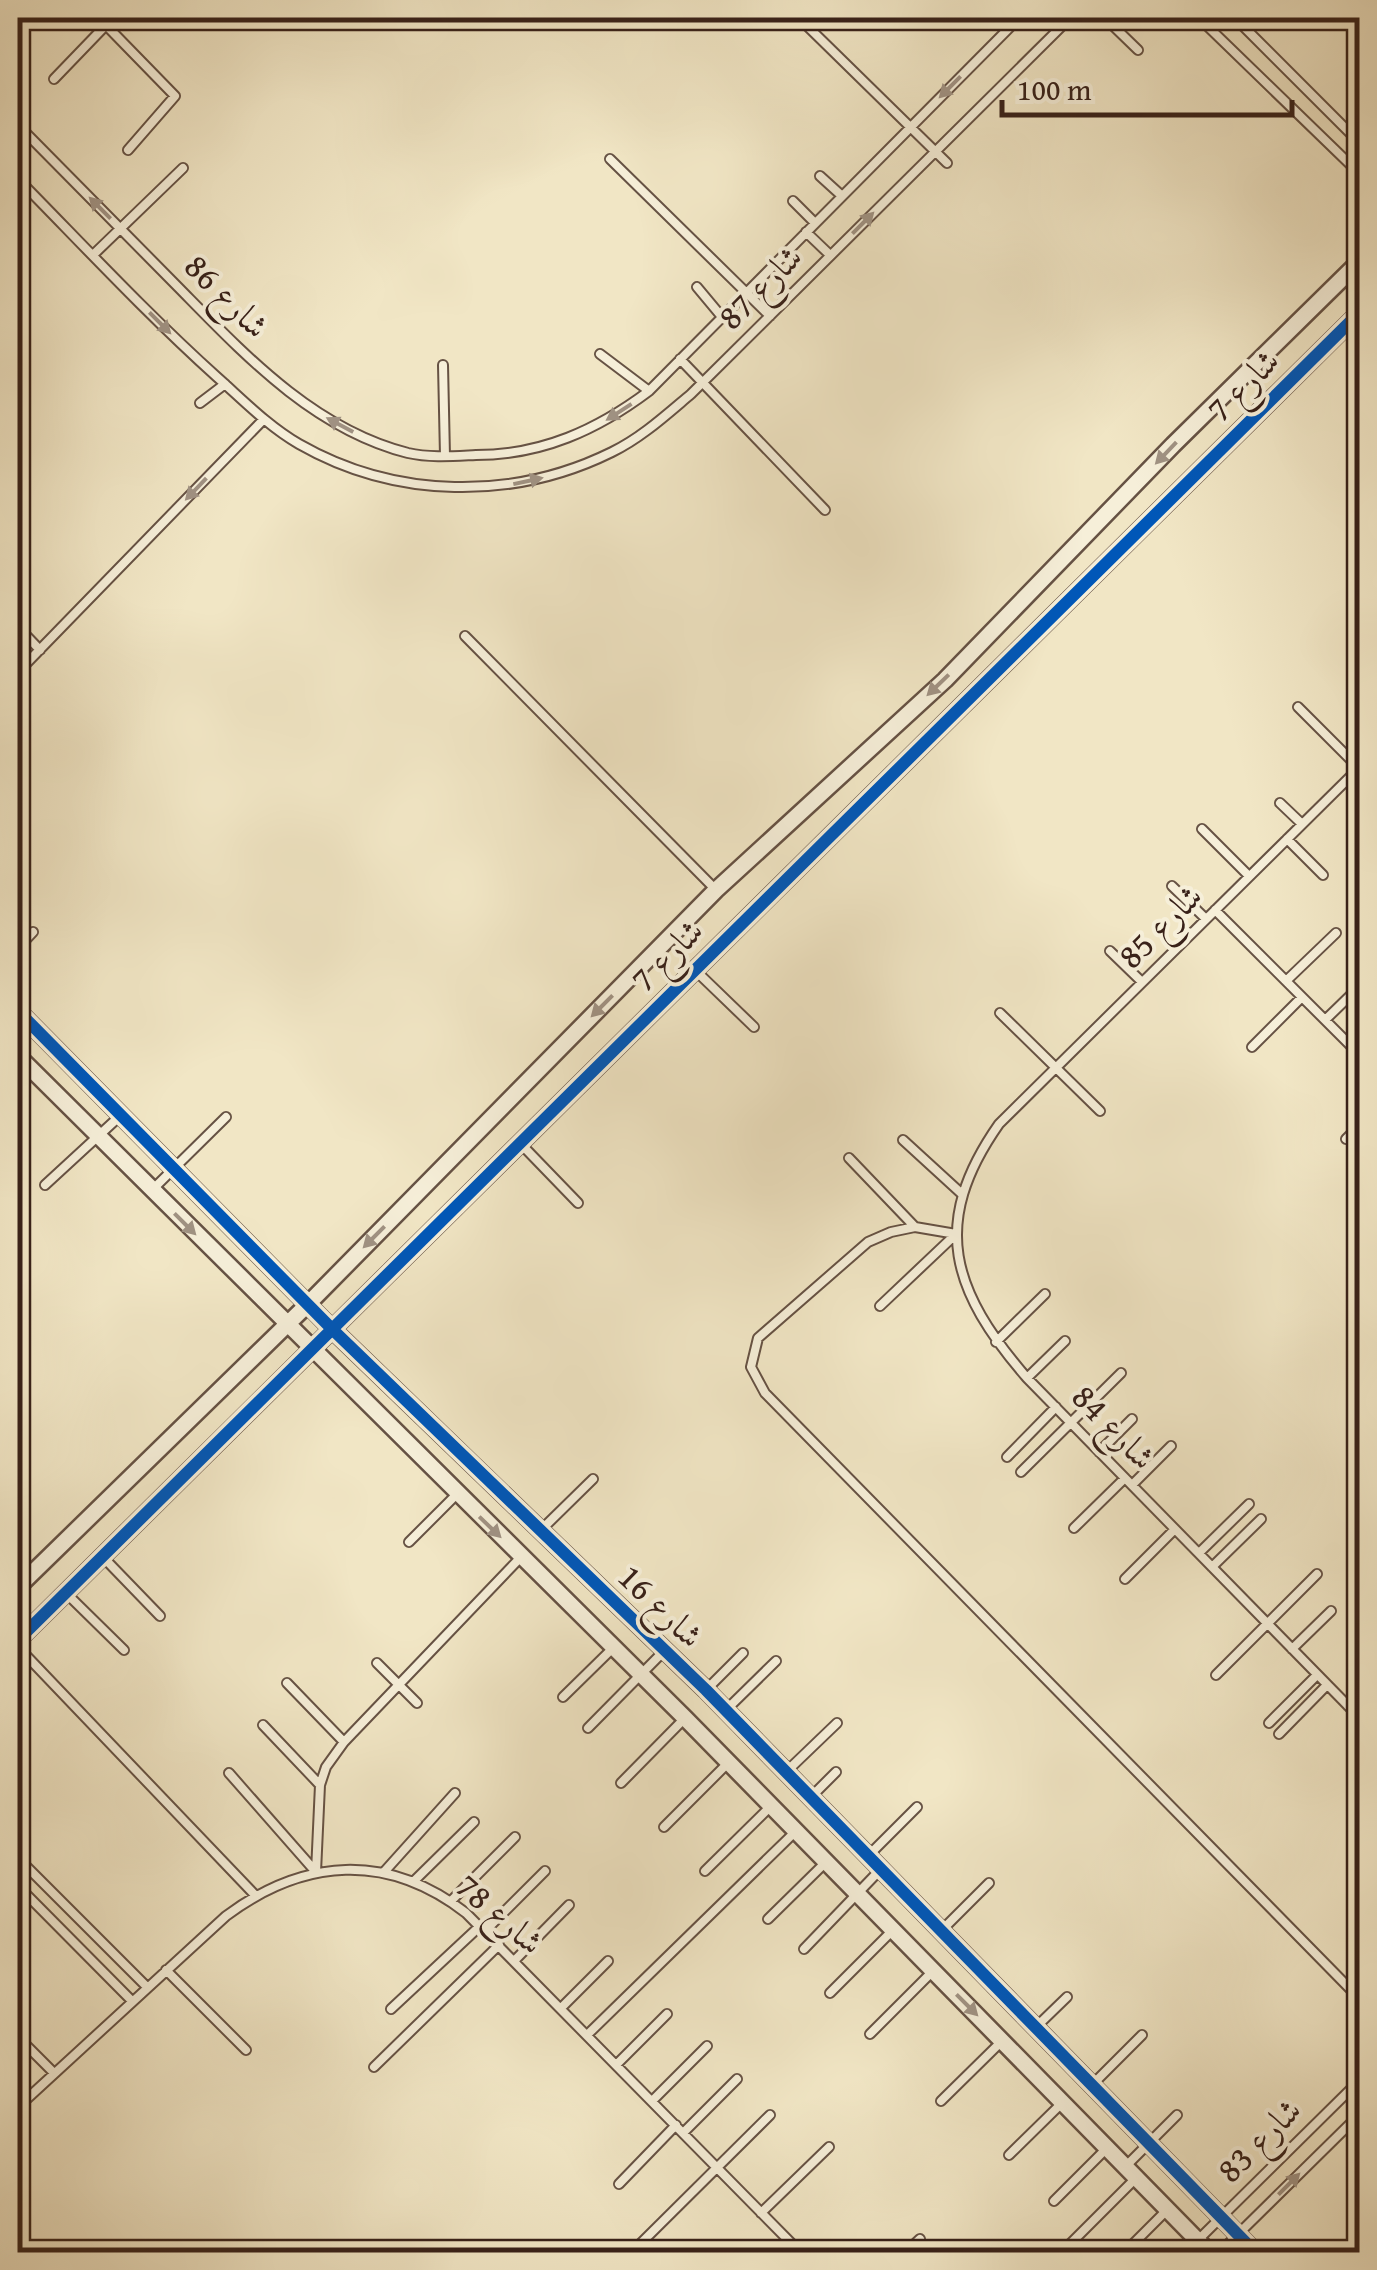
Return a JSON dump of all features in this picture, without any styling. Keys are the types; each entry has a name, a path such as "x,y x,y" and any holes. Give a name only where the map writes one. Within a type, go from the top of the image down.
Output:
{"street":[{"name":"شارع 7","path":"18,1587 308,1304 716,890 944,680 1173,444 1360,261"},
{"name":"شارع 7","path":"18,1643 65,1592 1360,312"},
{"name":"شارع 16","path":"18,1011 452,1447 706,1690 1255,2252"},
{"name":"شارع 16","path":"18,1056 686,1718 1206,2249"},
{"path":"430,1468 452,1447"}],"lane":[{"path":"799,18 947,163"},
{"name":"شارع 87","path":"432,456 504,455 541,448 579,435 615,416 649,390 1019,18"},
{"name":"شارع 87","path":"432,486 479,488 572,470 615,451 655,425 1070,18"},
{"path":"1105,18 1138,50"},
{"path":"1199,18 1360,174"},
{"path":"1236,18 1360,143"},
{"path":"1243,26 1250,18"},
{"path":"54,78 102,21 174,96 128,150"},
{"name":"شارع 86","path":"18,125 222,331 294,396 330,421 369,440 410,454 432,456"},
{"path":"610,159 770,316"},
{"path":"93,255 184,168"},
{"path":"820,176 842,196"},
{"name":"شارع 86","path":"18,179 264,420 340,464 385,479 432,486"},
{"path":"18,197 26,188"},
{"path":"793,201 815,223"},
{"path":"806,232 830,256"},
{"path":"697,287 722,316"},
{"path":"600,354 649,390"},
{"path":"680,359 826,510"},
{"path":"443,364 445,456"},
{"path":"200,403 225,384"},
{"path":"18,672 264,420"},
{"path":"18,627 40,650"},
{"path":"465,636 716,890"},
{"path":"1298,708 1359,768"},
{"name":"شارع 85","path":"999,1124 1359,768"},
{"path":"1280,803 1302,824"},
{"path":"1202,829 1250,876"},
{"path":"1287,839 1324,875"},
{"path":"1172,886 1206,919"},
{"path":"1215,910 1360,1055"},
{"path":"18,948 33,932"},
{"path":"1286,981 1336,933"},
{"path":"1110,950 1142,982"},
{"path":"694,970 754,1027"},
{"path":"1325,1020 1360,986"},
{"path":"1252,1047 1302,997"},
{"path":"1000,1013 1100,1111"},
{"path":"45,1185 121,1115"},
{"path":"151,1191 226,1117"},
{"name":"شارع 84","path":"999,1124 976,1156 962,1194 956,1234 963,1276 980,1316 1027,1378 1360,1718"},
{"path":"1346,1139 1360,1125"},
{"path":"903,1140 962,1194"},
{"path":"520,1143 578,1203"},
{"path":"850,1158 916,1227"},
{"path":"956,1234 916,1227 868,1242 758,1338 751,1367 765,1394 1360,1999"},
{"path":"880,1306 956,1234"},
{"path":"996,1342 1045,1294"},
{"path":"1027,1378 1065,1341"},
{"path":"1022,1472 1121,1373"},
{"path":"1007,1456 1056,1407"},
{"path":"1099,1452 1132,1419"},
{"path":"1074,1528 1171,1446"},
{"path":"540,1531 593,1479"},
{"path":"409,1542 456,1494"},
{"path":"1198,1553 1248,1504"},
{"path":"1212,1567 1261,1518"},
{"path":"1125,1579 1175,1529"},
{"path":"102,1556 160,1616"},
{"path":"316,1872 320,1785 326,1767 344,1742 520,1557"},
{"path":"1216,1675 1317,1574"},
{"path":"65,1592 124,1650"},
{"path":"1292,1649 1330,1611"},
{"path":"18,1643 255,1895"},
{"path":"564,1697 614,1647"},
{"path":"588,1728 665,1650"},
{"path":"706,1690 743,1653"},
{"path":"725,1710 776,1660"},
{"path":"377,1663 417,1703"},
{"path":"1269,1723 1317,1675"},
{"path":"287,1683 344,1742"},
{"path":"1279,1734 1328,1685"},
{"path":"1348,1706 1360,1694"},
{"path":"621,1783 686,1718"},
{"path":"786,1772 836,1723"},
{"path":"264,1725 320,1785"},
{"path":"664,1827 729,1762"},
{"path":"810,1798 836,1772"},
{"path":"229,1773 316,1872"},
{"path":"384,1872 455,1793"},
{"path":"705,1871 771,1806"},
{"path":"867,1856 917,1807"},
{"path":"414,1881 474,1822"},
{"path":"587,2035 796,1831"},
{"path":"451,1901 516,1836"},
{"path":"18,1858 148,1987"},
{"path":"768,1919 826,1862"},
{"path":"804,1949 880,1870"},
{"path":"392,2009 545,1871"},
{"name":"شارع 78","path":"19,2101 226,1916 255,1895 284,1880 316,1872 384,1872 414,1881 451,1901 483,1928 800,2252"},
{"path":"940,1932 988,1883"},
{"path":"18,1886 132,2001"},
{"path":"514,1960 569,1905"},
{"path":"830,1993 894,1930"},
{"path":"374,2067 499,1945"},
{"path":"561,2008 608,1961"},
{"path":"166,1970 246,2050"},
{"path":"870,2034 933,1971"},
{"path":"1035,2028 1066,1997"},
{"path":"616,2064 667,2014"},
{"path":"1091,2086 1142,2036"},
{"path":"18,2037 54,2073"},
{"path":"941,2101 1002,2041"},
{"path":"652,2101 707,2046"},
{"path":"683,2133 738,2079"},
{"name":"شارع 83","path":"1206,2249 1220,2218 1360,2080"},
{"path":"1010,2155 1062,2103"},
{"path":"632,2252 770,2114"},
{"name":"شارع 83","path":"1220,2252 1360,2114"},
{"path":"1062,2252 1130,2172 1148,2144 1177,2115"},
{"path":"618,2184 676,2125"},
{"path":"762,2213 828,2146"},
{"path":"1054,2201 1107,2148"},
{"path":"1125,2252 1168,2210"},
{"path":"906,2252 920,2240"}],"cycle path":[{"path":"18,1640 1360,312"},
{"path":"18,1011 332,1329 706,1690 1255,2252"}]}
